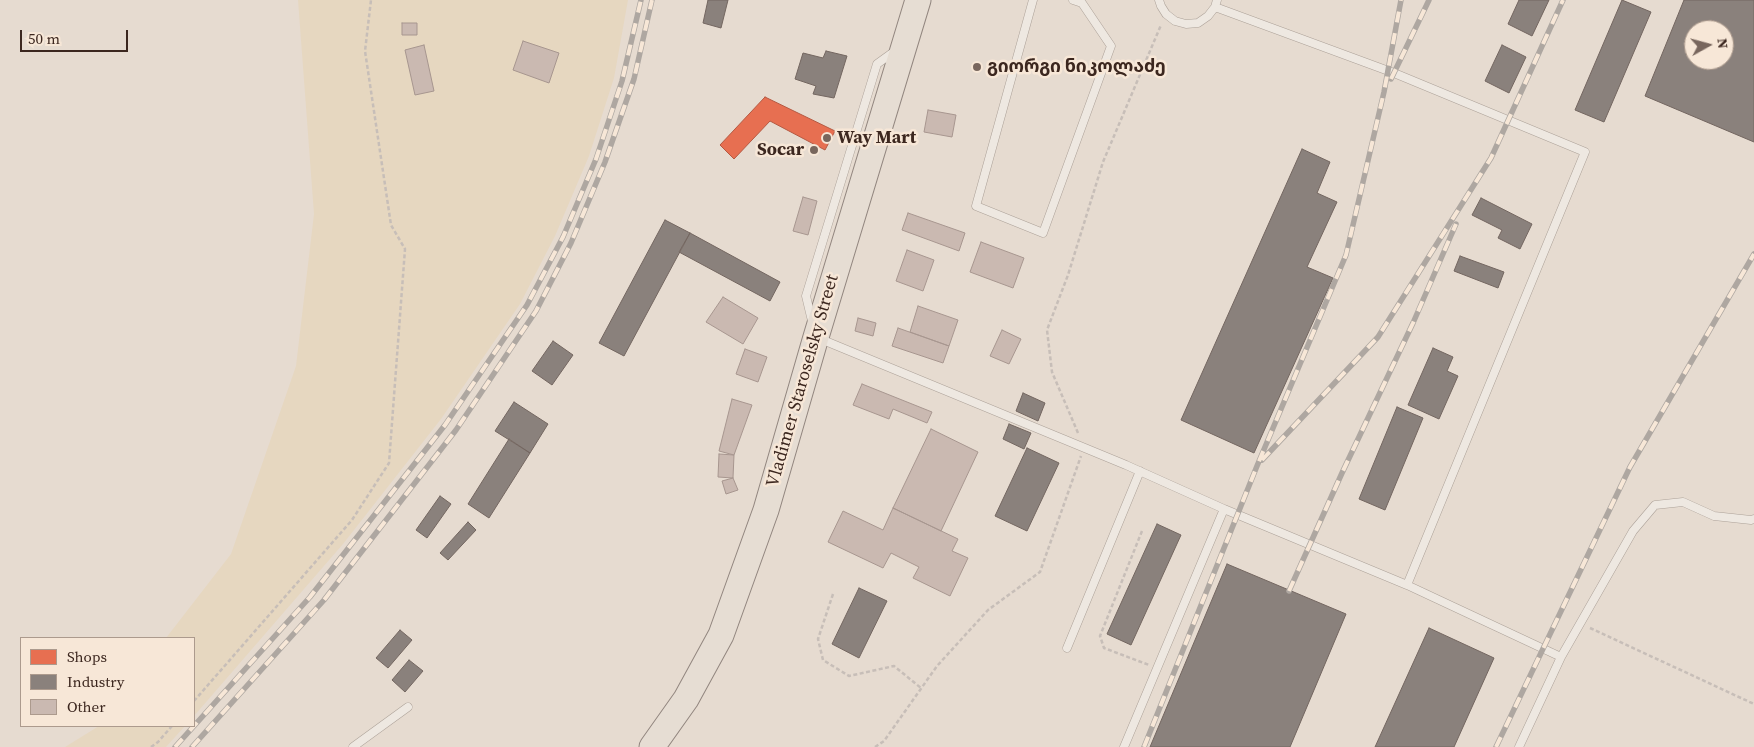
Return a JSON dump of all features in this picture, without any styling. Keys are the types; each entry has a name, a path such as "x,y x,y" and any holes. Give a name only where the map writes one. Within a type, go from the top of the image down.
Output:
{"main road":[{"name":"Vladimer Staroselsky Street","path":"652,747 686,699 722,635 766,510 816,337 862,162 906,42 918,0"}],"lane":[{"path":"1033,0 976,206 1043,233 1111,46 1082,3 1073,0"},
{"path":"1160,0 1166,14 1175,21 1186,24 1198,22 1208,16 1216,3 1394,73 1584,152 1407,585"},
{"path":"906,42 877,64 856,130 806,296 816,337 1140,471 1224,509 1407,585 1561,657"},
{"path":"844,170 862,162 856,130"},
{"path":"1067,648 1140,471"},
{"path":"1519,747 1561,657 1633,531 1655,505 1683,502 1714,516 1754,519"},
{"path":"1124,747 1224,509"},
{"path":"353,747 408,707"}],"path":[{"path":"195,700 352,520 389,463 405,250 391,225 365,51 371,0"},
{"path":"874,747 884,741 937,666 988,610 1040,572 1084,448 1052,372 1047,330 1068,275 1103,162 1166,14"},
{"path":"1142,531 1100,636 1104,648 1157,668"},
{"path":"833,594 818,639 824,660 850,676 894,666 921,688"},
{"path":"1580,624 1754,704"},
{"path":"151,747 171,727"}],"shaded area":[{"path":"298,0 628,0 614,78 589,156 555,236 520,304 441,419 343,544 195,715 195,637 167,637 231,554 296,366 314,214"},
{"path":"97,727 184,727 166,747 65,747"}],"building: Shops":[{"path":"765,97 835,131 825,150 770,121 734,159 720,145"}],"building: Industry":[{"path":"708,0 728,0 721,28 703,23"},
{"path":"1519,0 1549,0 1532,36 1508,24"},
{"path":"1622,0 1651,12 1604,122 1575,110"},
{"path":"1684,0 1754,0 1754,142 1645,96"},
{"path":"1502,45 1526,57 1509,93 1485,81"},
{"path":"826,51 847,56 834,98 813,94 816,86 795,79 803,53 823,58"},
{"path":"1302,149 1330,162 1317,193 1337,202 1307,267 1333,278 1254,453 1181,420"},
{"path":"1481,198 1532,224 1520,249 1498,238 1502,230 1472,215"},
{"path":"665,220 690,233 624,356 599,343"},
{"path":"690,233 780,282 770,301 679,252"},
{"path":"1460,256 1504,272 1498,288 1454,271"},
{"path":"553,341 573,355 552,385 532,371"},
{"path":"1433,348 1453,357 1447,371 1458,376 1439,419 1408,405"},
{"path":"1023,393 1045,403 1038,421 1016,411"},
{"path":"514,402 548,424 530,453 495,431"},
{"path":"1397,407 1423,418 1385,510 1359,499"},
{"path":"1009,424 1031,433 1024,449 1003,439"},
{"path":"509,439 530,453 489,518 468,504"},
{"path":"1027,448 1059,463 1027,531 995,516"},
{"path":"440,496 451,504 427,538 416,530"},
{"path":"468,522 476,530 448,560 440,553"},
{"path":"1157,524 1181,535 1131,645 1107,634"},
{"path":"1227,564 1346,614 1290,747 1150,747"},
{"path":"859,588 887,601 859,658 832,644"},
{"path":"1429,628 1494,658 1454,747 1375,747"},
{"path":"400,630 412,640 388,668 376,658"},
{"path":"409,660 423,671 405,692 392,680"}],"building: Other":[{"path":"402,23 417,23 417,35 402,35"},
{"path":"523,41 559,53 549,83 513,70"},
{"path":"424,45 434,91 415,95 405,50"},
{"path":"928,110 956,115 952,137 924,132"},
{"path":"803,197 817,201 808,235 793,231"},
{"path":"908,213 965,233 959,251 902,230"},
{"path":"981,242 1024,258 1013,288 970,272"},
{"path":"907,250 934,260 923,291 896,281"},
{"path":"723,297 758,318 743,344 706,322"},
{"path":"918,306 958,320 949,346 910,332"},
{"path":"858,318 876,323 873,336 855,331"},
{"path":"898,328 949,346 943,363 892,346"},
{"path":"1002,330 1021,339 1009,364 990,356"},
{"path":"745,349 767,357 758,382 736,374"},
{"path":"862,384 932,412 927,423 893,409 889,419 853,405"},
{"path":"732,399 752,405 734,455 719,451"},
{"path":"931,429 978,452 941,531 893,508"},
{"path":"719,454 734,455 733,478 718,477"},
{"path":"733,478 738,490 726,494 722,481"},
{"path":"893,508 958,539 952,551 968,558 950,596 913,578 919,567 891,553 883,568 828,542 843,511 883,530"}],"railway":[{"path":"195,725 310,597 445,425 527,305 563,237 596,159 622,81 641,0"},
{"path":"192,747 324,600 456,430 536,311 571,243 605,162 634,79 652,0"},
{"path":"1144,747 1257,466 1346,255 1384,92 1401,0"},
{"path":"1391,79 1429,0"},
{"path":"1262,460 1378,337 1491,158 1563,0"},
{"path":"1289,591 1413,323 1456,224"},
{"path":"1496,747 1630,467 1754,254"},
{"path":"175,747 193,727"}],"place":[{"name":"გიორგი ნიკოლაძე","path":"977,67"},
{"name":"Way Mart","path":"827,138"},
{"name":"Socar","path":"814,150"}]}
